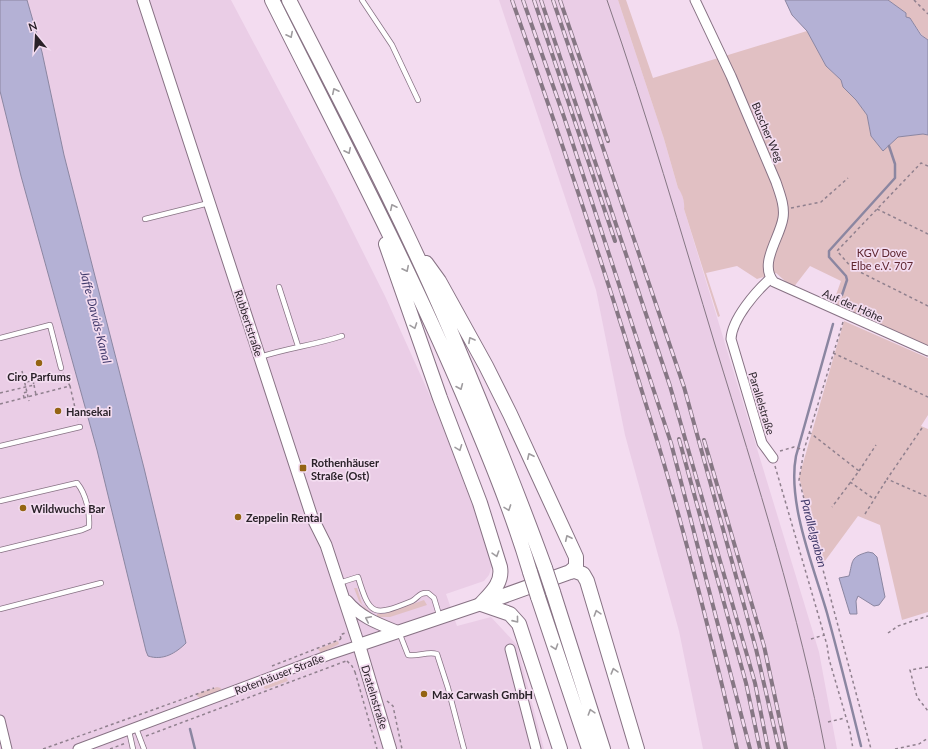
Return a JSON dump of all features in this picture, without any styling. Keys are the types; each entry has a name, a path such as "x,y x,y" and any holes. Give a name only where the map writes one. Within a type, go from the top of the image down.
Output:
{"highway":[{"path":"272,0 430,318 469,409 496,476 530,572 589,749"},
{"path":"289,0 410,242 451,332 524,510 553,592 603,749"},
{"path":"382,222 386,244 394,269 440,398 480,503 500,567 498,583 481,604"},
{"path":"410,242 439,281 510,414 575,554 577,564 570,572"},
{"path":"481,604 570,572 580,572 586,578 637,749"},
{"path":"481,604 510,614 519,624 560,749"}],"main road":[{"name":"Rotenhäuser Straße","path":"359,645 481,604"},
{"name":"Dratelnstraße","path":"359,645 390,749"}],"street":[{"name":"Rubbertstraße","path":"143,0 312,517 326,545 359,645"},
{"name":"Buscher Weg","path":"695,0 776,182 784,210 780,230 768,264 771,278"},
{"name":"Auf der Höhe","path":"771,278 783,286 928,351"},
{"name":"Parallelstraße","path":"771,278 734,323 731,339 762,443 773,458"},
{"path":"343,596 355,611 364,617 399,632"},
{"name":"Rotenhäuser Straße","path":"78,749 359,645"},
{"path":"510,648 536,749"},
{"path":"0,720 7,749"}],"lane":[{"path":"362,0 392,45 418,100"},
{"path":"144,219 209,202"},
{"path":"279,287 298,346"},
{"path":"0,338 50,325 61,368"},
{"path":"260,357 298,346 313,345 342,336"},
{"path":"0,446 80,427"},
{"path":"0,501 77,483 83,491 90,519 89,527 82,530 0,550"},
{"path":"339,583 358,576 367,604 375,610 382,611 414,600 420,594 428,593 434,598 440,618"},
{"path":"0,609 101,583"},
{"path":"399,632 408,655 416,657 432,653 437,654 464,749"},
{"path":"132,730 139,738 144,749"},
{"path":"132,730 131,741 133,749"}],"path":[{"path":"914,0 928,14"},
{"path":"928,166 921,163 837,251 852,268 928,306"},
{"path":"784,210 821,202 848,178"},
{"path":"877,209 928,234"},
{"path":"846,315 802,450 799,480 871,749"},
{"path":"833,353 928,398"},
{"path":"61,368 70,386 80,427"},
{"path":"22,371 29,401"},
{"path":"25,382 33,380 36,395"},
{"path":"0,393 34,385"},
{"path":"0,404 70,386"},
{"path":"24,398 23,393 27,392"},
{"path":"865,514 922,428"},
{"path":"809,432 859,471"},
{"path":"832,507 876,446"},
{"path":"802,450 794,447 781,449 773,458 776,475 824,635 829,659 850,731 853,749"},
{"path":"887,479 928,497"},
{"path":"850,482 874,499"},
{"path":"888,633 898,626 928,616"},
{"path":"270,667 341,639 340,635 345,633"},
{"path":"811,639 824,635"},
{"path":"346,661 356,671 377,749"},
{"path":"139,738 346,661"},
{"path":"928,667 910,670 917,697 928,711"},
{"path":"43,749 219,686"},
{"path":"393,706 402,749"},
{"path":"828,722 845,718"},
{"path":"895,749 919,744 928,738"},
{"path":"110,749 131,741"}],"shaded area":[{"path":"27,0 231,0 336,198 385,296 435,407 475,512 492,566 489,575 484,581 446,594 457,626 491,617 517,645 544,749 0,749 0,91 21,176 97,450 148,656 144,468 64,155 42,52"},
{"path":"499,0 618,0 664,139 678,188 681,191 685,205 684,209 819,652 837,749 703,749 679,631 625,435 596,290"}],"green space":[{"name":"KGV Dove Elbe e.V. 707","path":"618,0 626,0 653,78 807,31 826,66 841,80 843,87 856,100 867,115 871,136 883,150 898,137 923,134 928,135 928,348 833,303 841,281 810,266 793,288 776,273 757,279 737,266 706,273 720,316 718,317 684,209 683,198 678,188 664,139"},
{"path":"888,0 928,0 928,40 922,35 910,18 906,17 906,13"},
{"path":"844,321 928,358 928,415 921,426 928,429 928,612 902,620 880,525 858,516 822,565 799,477"},
{"path":"354,588 357,588 362,604 370,612 369,613 359,601"},
{"path":"424,600 427,605 390,617 377,617 377,614 384,614"},
{"path":"338,641 339,644 321,653 318,649"},
{"path":"286,677 288,681 266,689 264,688 264,684"},
{"path":"217,687 221,688 220,691 200,698 196,694"}],"water":[{"name":"Jaffe-Davids-Kanal","path":"0,0 27,0 42,52 64,155 144,468 186,643 174,653 164,657 148,656 146,651 97,450 21,176 0,91"},
{"path":"785,0 888,0 906,13 906,17 910,18 921,35 928,40 928,135 923,134 898,137 883,151 871,136 867,115 856,100 843,87 841,80 826,66 807,31 792,15"},
{"path":"868,552 873,553 877,557 885,597 879,605 874,606 858,596 856,601 857,614 850,614 839,578 849,576 853,560"}],"waterway":[{"path":"842,295 847,280 846,276 829,257 829,251 895,178 895,164 889,146"},
{"name":"Parallelgraben","path":"833,324 796,456 794,474 795,494 803,535 827,613 861,746"},
{"path":"190,729 195,749"}],"tram line":[{"path":"607,0 650,130 762,497 803,648 825,749"}],"railway":[{"path":"512,0 599,256 661,453 696,579 737,749"},
{"path":"523,0 564,117 671,443 750,749"},
{"path":"534,0 615,241"},
{"path":"541,0 670,386 755,683 768,749"},
{"path":"553,0 684,387 756,649 779,749"},
{"path":"560,0 608,141"},
{"path":"679,439 746,683 760,749"},
{"path":"704,440 764,646 786,749"}],"place":[{"name":"Ciro Parfums","path":"39,363"},
{"name":"Hansekai","path":"58,411"},
{"name":"Rothenhäuser Straße (Ost)","path":"303,468"},
{"name":"Wildwuchs Bar","path":"23,508"},
{"name":"Zeppelin Rental","path":"238,517"},
{"name":"Max Carwash GmbH","path":"424,694"}]}
